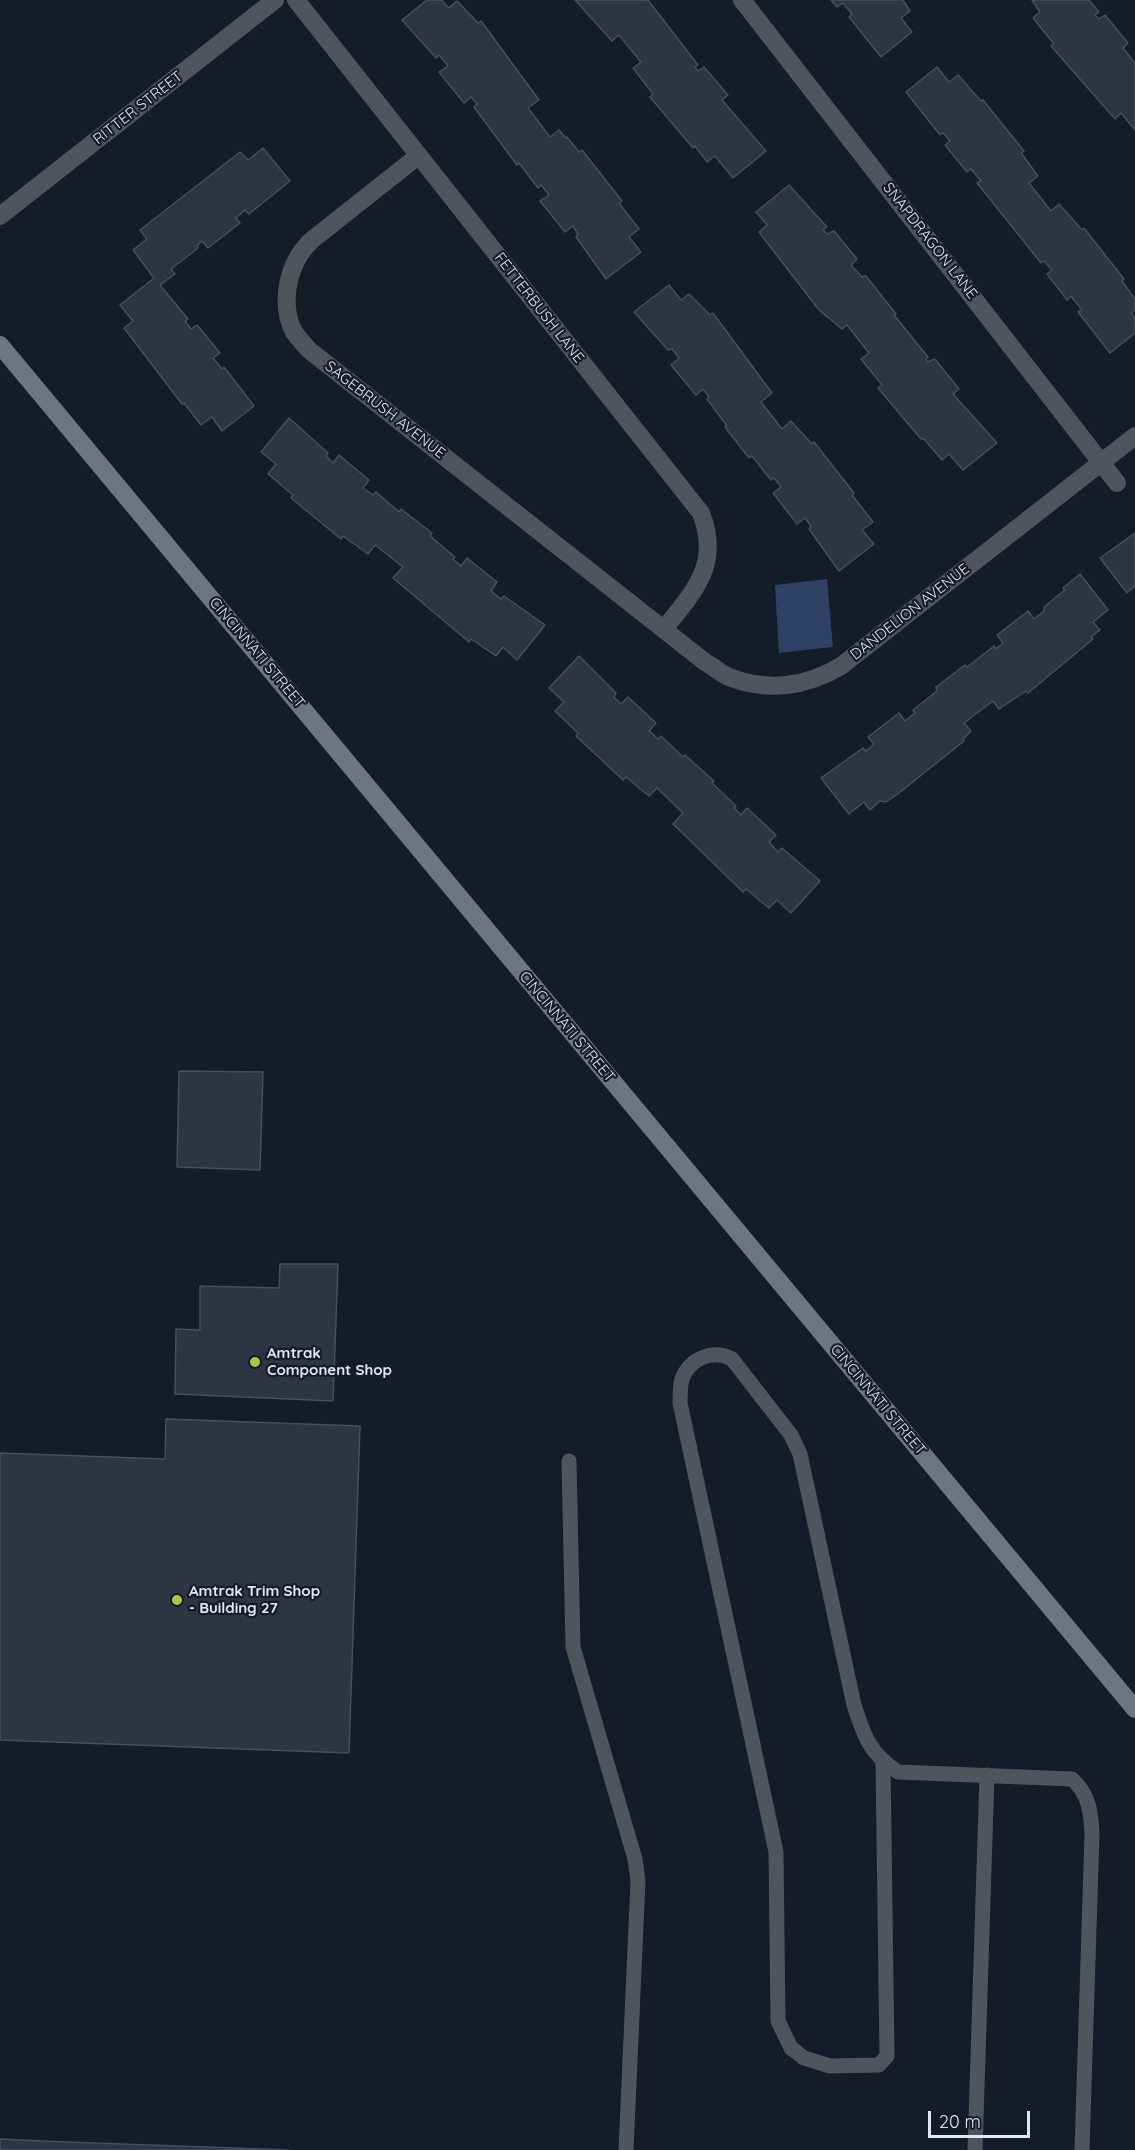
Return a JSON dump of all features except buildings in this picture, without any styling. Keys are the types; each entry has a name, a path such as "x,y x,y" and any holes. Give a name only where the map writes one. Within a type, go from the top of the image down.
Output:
{"street":[{"name":"RITTER STREET","path":"0,216 275,0"},
{"name":"FETTERBUSH LANE","path":"296,0 701,513 709,540 702,578 664,629"},
{"name":"SNAPDRAGON LANE","path":"742,0 1117,483"},
{"name":"SAGEBRUSH AVENUE","path":"418,156 312,240 302,252 291,272 287,292 295,332 309,350 664,629"},
{"name":"CINCINNATI STREET","path":"0,345 1135,1709"},
{"name":"DANDELION AVENUE","path":"664,629 730,678 776,687 818,678 841,666 1135,436"}],"lane":[{"path":"883,1762 887,2056 879,2065 830,2066 804,2058 791,2048 778,2021 776,1852 680,1403 681,1380 690,1365 701,1358 721,1353 732,1359 791,1435 800,1454 854,1705 866,1742 883,1762 898,1772 1072,1779 1082,1788 1091,1809 1082,2150"},
{"path":"569,1461 573,1647 636,1859 638,1881 626,2150"},
{"path":"975,2150 987,1775"}],"shaded area":[{"path":"827,579 833,647 779,653 775,585"}],"place":[{"name":"Amtrak Component Shop","path":"255,1362"},
{"name":"Amtrak Trim Shop - Building 27","path":"177,1600"}]}
